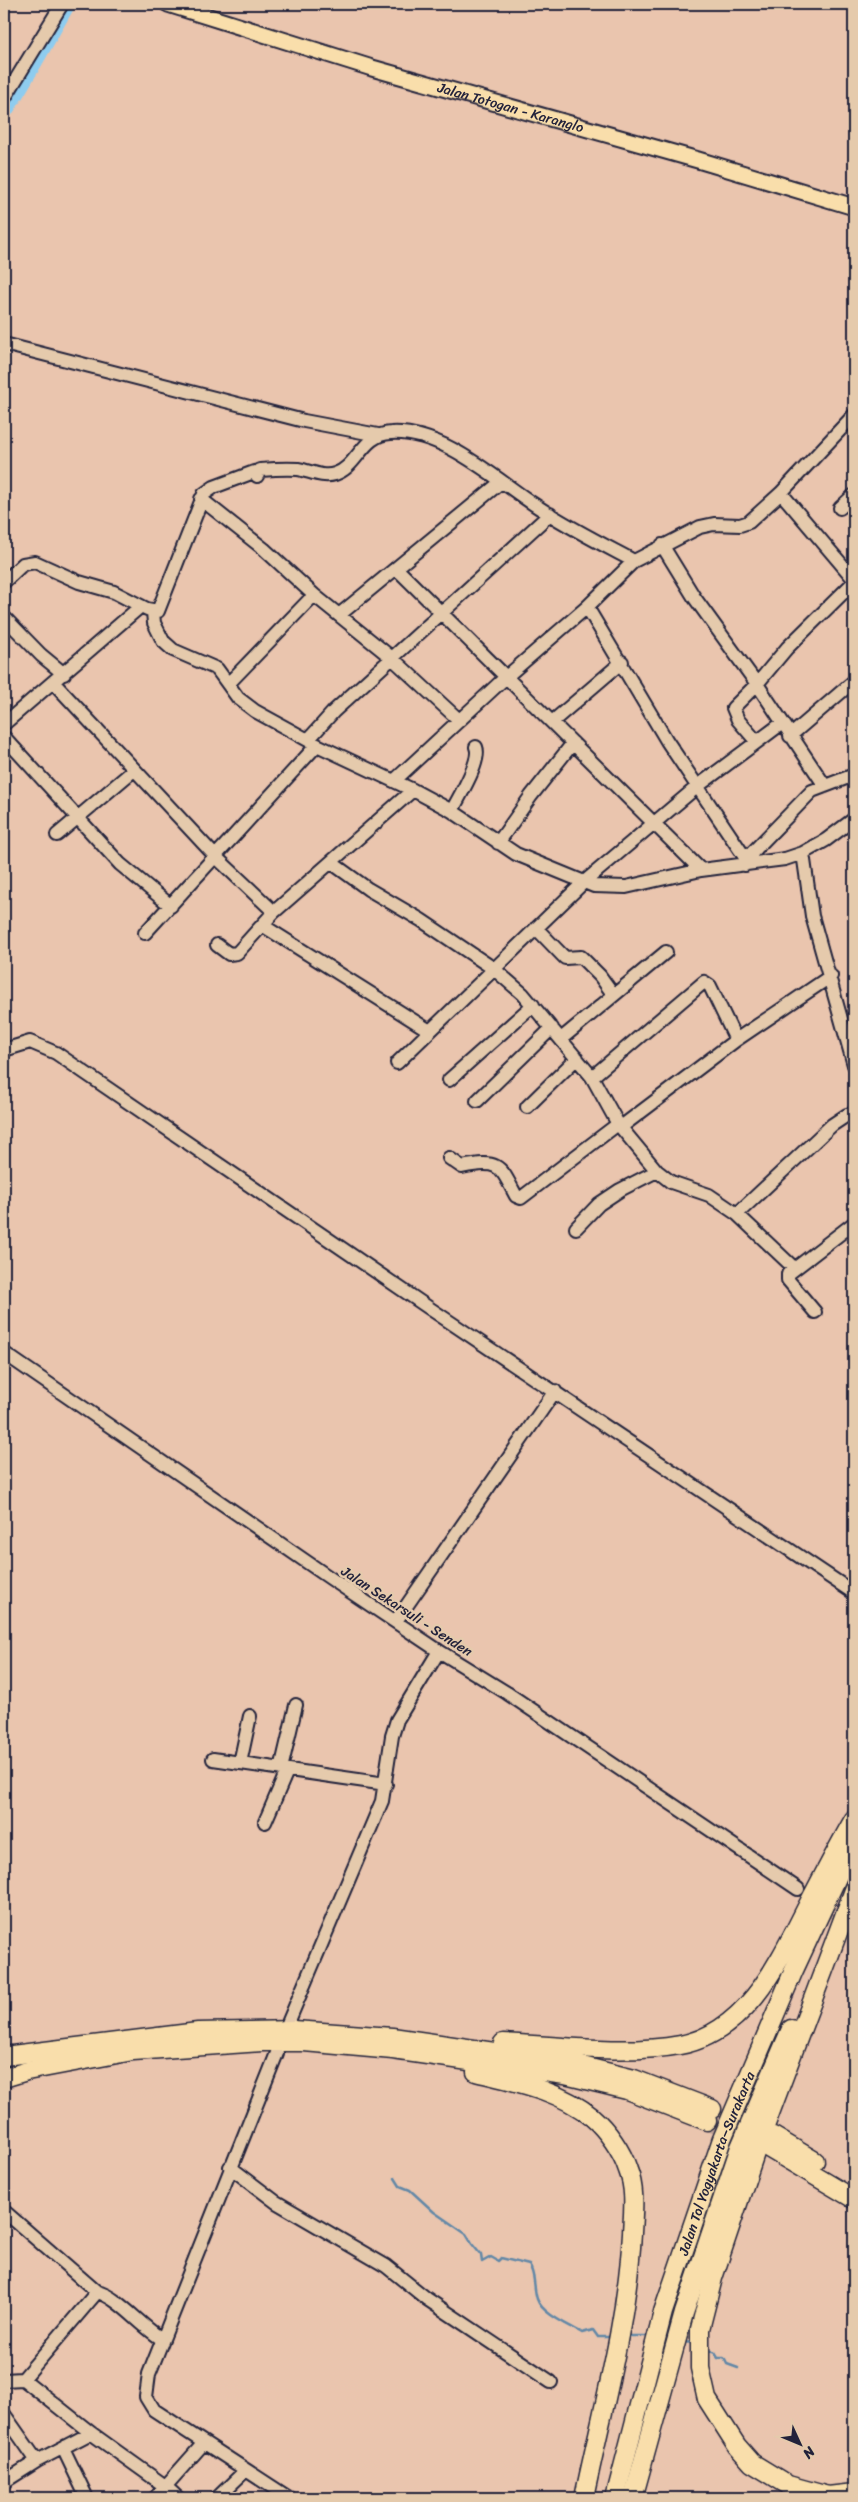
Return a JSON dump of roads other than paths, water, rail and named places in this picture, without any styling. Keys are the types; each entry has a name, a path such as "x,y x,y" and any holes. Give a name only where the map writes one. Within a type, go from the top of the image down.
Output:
{"highway":[{"path":"4,2078 27,2071 133,2051 262,2042 652,2049 682,2045 705,2038 725,2026 751,2001 782,1955 854,1819"},
{"name":"Jalan Tol Yogyakarta–Surakarta","path":"615,2498 663,2312 722,2139 794,1970 854,1841"},
{"path":"854,1889 712,2278 700,2329 700,2368 708,2399 737,2446 752,2463 788,2485 828,2496 854,2493"},
{"name":"Jalan Tol Yogyakarta–Surakarta","path":"633,2498 684,2314 740,2147 854,1889"},
{"path":"4,2056 198,2032 246,2029 294,2030 393,2044 566,2075 628,2090 710,2115"},
{"path":"393,2044 541,2089 568,2101 592,2117 614,2143 628,2170 634,2199 626,2293 584,2498"},
{"path":"854,2185 770,2142 854,2199"}],"main road":[{"name":"Jalan Totogan - Karanglo","path":"168,4 372,68 698,160 854,207"}],"street":[{"path":"4,99 62,4"},
{"path":"4,344 278,415 378,436 401,433 431,440 462,456 550,514 609,549 634,560"},
{"path":"395,780 506,677 587,607 634,560 662,545 707,526 745,524 781,493 853,419"},
{"path":"4,582 24,564 35,562 79,582 120,594 153,612 160,610 204,494 214,487 254,472 257,476 260,470 298,469 316,474 333,474 342,470 378,436"},
{"path":"340,615 500,482"},
{"path":"757,742 733,710 736,704 757,684 787,648 854,581 781,493"},
{"path":"840,508 854,495"},
{"path":"201,499 264,549 314,595 392,658 459,720"},
{"path":"145,933 216,857 313,742 334,711 550,514"},
{"path":"662,545 694,597 757,684 781,724 825,786"},
{"path":"396,568 701,870"},
{"path":"228,684 314,595"},
{"path":"4,724 54,683 141,606"},
{"path":"587,607 622,662 666,741 698,786 746,862"},
{"path":"153,612 154,623 164,641 173,650 217,669 238,698 255,711 313,742 395,780 452,812 516,854 583,883 605,888 617,888 746,862 772,862 803,853 836,834 854,819"},
{"path":"4,617 40,655 64,674"},
{"path":"552,722 622,662"},
{"path":"790,736 854,681"},
{"path":"54,683 216,857 274,912"},
{"path":"397,1063 583,883 698,786 781,724"},
{"path":"4,737 120,864 171,906"},
{"path":"498,843 573,743"},
{"path":"452,812 475,764 478,752 476,747"},
{"path":"57,835 134,770"},
{"path":"746,862 806,796 815,789 854,775"},
{"path":"217,945 227,953 235,954 274,912 413,790"},
{"path":"803,853 812,916 854,1062"},
{"path":"332,863 368,889 421,920 494,969 533,1005 577,1058 592,1078 620,1125 657,1171 671,1182 708,1195 737,1214 794,1268"},
{"path":"262,925 430,1031"},
{"path":"536,928 565,958 581,957 600,976 613,994"},
{"path":"561,1039 666,952"},
{"path":"449,1158 462,1167 481,1163 500,1169 507,1176 516,1196 521,1198 736,1040 830,976"},
{"path":"592,1078 704,982 710,986 736,1040"},
{"path":"449,1080 533,1005"},
{"path":"477,1102 552,1028"},
{"path":"4,1050 30,1042 56,1053 708,1497 854,1593"},
{"path":"527,1107 577,1058"},
{"path":"737,1214 832,1125 847,1115 854,1114"},
{"path":"576,1228 600,1204 620,1190 657,1171"},
{"path":"815,1312 788,1280 788,1274 854,1223"},
{"name":"Jalan Sekarsuli - Senden","path":"4,1353 439,1651 507,1693 798,1889"},
{"path":"396,1621 555,1392"},
{"path":"288,2023 361,1855 382,1801 392,1736 397,1720 439,1651"},
{"path":"265,1822 284,1770 296,1705"},
{"path":"240,1763 250,1716"},
{"path":"213,1759 386,1784"},
{"path":"277,2053 230,2167 146,2384 147,2402 154,2410 290,2498"},
{"path":"230,2167 276,2202 379,2262 427,2299 551,2382"},
{"path":"4,2211 97,2292 109,2298 162,2339"},
{"path":"23,2379 97,2292"},
{"path":"4,2380 23,2379 91,2434 165,2486 178,2498"},
{"path":"4,2414 38,2460"},
{"path":"4,2482 38,2460 91,2434"},
{"path":"155,2498 204,2444"},
{"path":"63,2448 87,2498"},
{"path":"216,2498 246,2470"}],"waterway":[{"path":"4,118 71,4"},
{"path":"395,2178 400,2186 410,2190 434,2212 466,2234 481,2255 482,2262 491,2257 498,2261 501,2258 529,2265 533,2273 537,2299 544,2310 582,2333 593,2330 598,2337 611,2337"},
{"path":"624,2336 651,2336"},
{"path":"683,2342 694,2343"},
{"path":"708,2350 715,2353 718,2358 724,2358 727,2364 738,2368"}],"tunnel":[{"path":"817,1902 854,1927"},
{"path":"707,2121 758,2143"}]}
